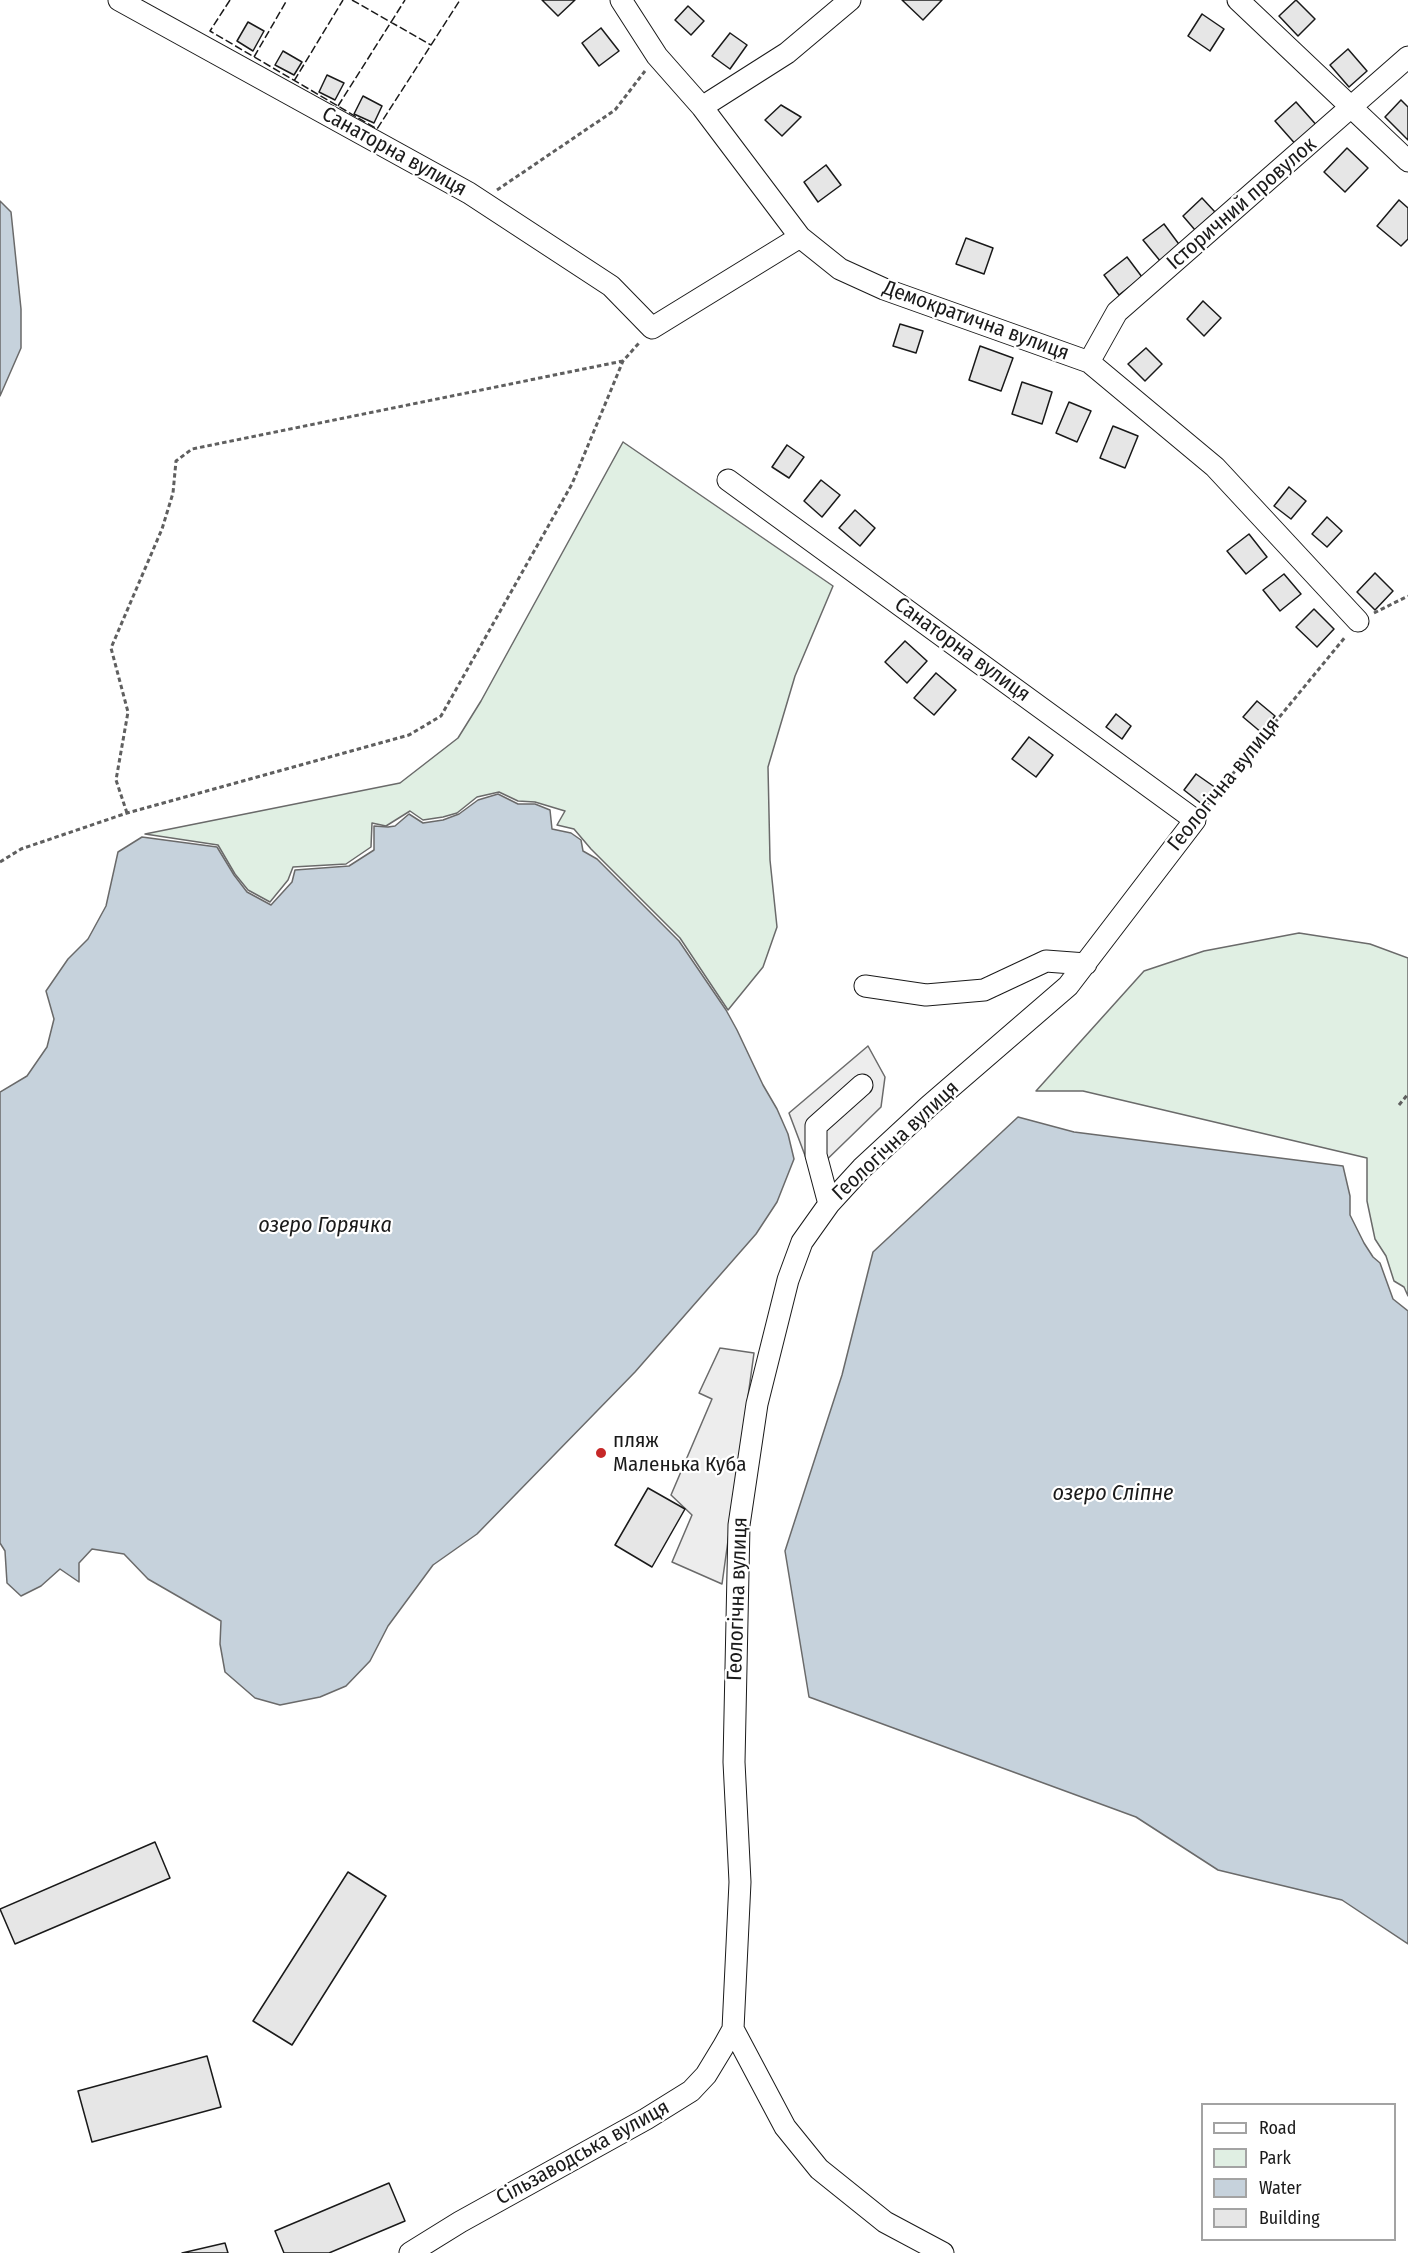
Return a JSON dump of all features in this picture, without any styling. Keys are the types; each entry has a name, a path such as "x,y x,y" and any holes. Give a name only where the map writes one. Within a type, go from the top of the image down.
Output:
{"street":[{"name":"Санаторна вулиця","path":"119,0 469,193 611,286 652,328"},
{"name":"Демократична вулиця","path":"621,0 657,56 702,107 800,237 840,269 884,289 1089,362 1215,467 1358,621"},
{"path":"702,107 787,53 850,0"},
{"path":"1238,0 1408,160"},
{"name":"Історичний провулок","path":"1089,362 1117,312 1408,57"},
{"path":"652,328 800,237"},
{"name":"Санаторна вулиця","path":"728,480 1195,820"},
{"name":"Геологічна вулиця","path":"733,2029 740,1882 734,1762 739,1525 756,1404 776,1322 802,1242 829,1204 862,1168 1068,986 1195,820"},
{"path":"865,986 926,995 984,990 1046,962 1086,964"},
{"path":"829,1204 816,1155 816,1126 862,1085"},
{"path":"733,2029 784,2127 819,2169 885,2222 943,2253"},
{"name":"Сільзаводська вулиця","path":"410,2253 460,2222 646,2119 691,2091 706,2075 733,2029"}],"path":[{"path":"469,193 496,191 615,110 657,56"},
{"path":"0,862 21,849 128,813 409,735 441,716 572,484 623,361 652,328"},
{"path":"128,813 116,780 128,712 111,648 162,529 172,494 176,461 192,449 623,361"},
{"name":"Геологічна вулиця","path":"1195,820 1358,621 1408,596"},
{"path":"1399,1105 1408,1094"}],"green space":[{"path":"623,442 833,586 795,676 768,767 770,860 777,927 763,967 728,1010 680,938 574,829 557,825 565,811 535,802 518,801 499,792 477,797 457,813 443,817 423,820 410,811 386,826 372,823 371,847 346,864 293,867 288,880 270,902 248,890 235,874 218,845 145,834 400,783 458,738 481,701"},
{"path":"1299,933 1370,944 1408,958 1408,1296 1404,1287 1394,1281 1386,1256 1375,1239 1367,1201 1367,1158 1083,1091 1036,1091 1144,971 1204,951"}],"shaded area":[{"path":"868,1046 885,1077 881,1107 812,1174 789,1113"},
{"path":"720,1348 754,1353 722,1584 672,1562 692,1515 671,1495 712,1399 699,1393"}],"water":[{"path":"0,201 11,212 21,309 21,348 0,396"},
{"name":"озеро Горячка","path":"498,794 518,804 535,804 550,810 552,829 571,833 581,840 583,851 597,859 679,941 737,1030 777,1109 788,1134 794,1159 777,1202 756,1234 635,1372 477,1534 433,1565 388,1626 370,1661 346,1686 320,1697 280,1705 255,1698 225,1672 220,1644 221,1621 148,1579 124,1554 92,1549 79,1563 79,1582 60,1569 41,1586 21,1596 7,1583 5,1551 0,1543 0,1092 27,1076 47,1047 54,1019 46,991 68,959 88,939 106,906 118,852 142,837 217,847 247,892 271,905 292,882 295,870 349,866 374,850 374,826 395,826 409,814 423,823 443,820 459,814 478,800"},
{"name":"озеро Сліпне","path":"1018,1117 1074,1132 1343,1166 1350,1196 1350,1215 1364,1243 1380,1263 1393,1299 1408,1311 1408,1944 1342,1900 1218,1870 1136,1817 809,1697 785,1551 842,1375 873,1252"}],"building":[{"path":"542,0 575,0 558,16"},
{"path":"902,0 942,0 923,20"},
{"path":"1296,0 1315,19 1298,36 1279,16"},
{"path":"688,6 704,21 691,35 675,20"},
{"path":"1202,14 1224,29 1210,51 1188,36"},
{"path":"248,22 264,31 253,51 237,41"},
{"path":"601,28 619,51 599,66 582,43"},
{"path":"730,33 747,45 730,69 712,56"},
{"path":"1348,49 1367,71 1349,87 1330,65"},
{"path":"283,51 302,62 294,75 275,65"},
{"path":"327,75 344,83 335,100 319,92"},
{"path":"363,96 382,106 374,123 354,114"},
{"path":"1401,100 1408,107 1408,140 1385,117"},
{"path":"1296,102 1319,128 1298,147 1275,121"},
{"path":"781,105 801,117 782,136 765,120"},
{"path":"1347,148 1368,168 1345,192 1324,172"},
{"path":"826,165 841,185 818,202 804,182"},
{"path":"1202,198 1215,212 1195,230 1183,216"},
{"path":"1399,200 1408,208 1408,239 1401,246 1377,226"},
{"path":"1164,224 1181,247 1161,262 1143,240"},
{"path":"966,238 993,248 984,274 956,264"},
{"path":"1127,257 1142,277 1119,295 1104,275"},
{"path":"1203,301 1221,318 1204,336 1187,319"},
{"path":"900,324 923,331 916,353 893,346"},
{"path":"980,346 1013,358 1001,391 969,380"},
{"path":"1146,348 1162,364 1145,381 1128,364"},
{"path":"1022,382 1052,392 1042,424 1012,414"},
{"path":"1069,402 1091,411 1077,442 1056,433"},
{"path":"1113,426 1138,436 1125,468 1100,458"},
{"path":"787,445 804,457 789,478 772,467"},
{"path":"821,480 840,495 822,517 804,501"},
{"path":"1289,487 1306,501 1291,519 1274,506"},
{"path":"855,510 875,528 860,546 839,528"},
{"path":"1327,517 1342,531 1327,547 1312,534"},
{"path":"1249,534 1267,557 1246,574 1227,551"},
{"path":"1375,573 1393,591 1375,610 1357,592"},
{"path":"1284,574 1301,594 1280,611 1263,590"},
{"path":"1314,609 1334,629 1317,647 1296,627"},
{"path":"905,641 927,661 907,683 885,662"},
{"path":"936,673 956,690 934,715 914,698"},
{"path":"1257,701 1275,716 1262,733 1243,717"},
{"path":"1116,714 1131,726 1122,739 1106,727"},
{"path":"1029,737 1053,755 1036,777 1012,759"},
{"path":"1196,774 1216,788 1203,805 1184,790"},
{"path":"648,1488 685,1509 652,1567 615,1545"},
{"path":"155,1842 170,1878 15,1944 0,1909"},
{"path":"348,1872 386,1896 292,2045 253,2021"},
{"path":"207,2056 221,2107 92,2142 78,2091"},
{"path":"389,2183 405,2221 329,2253 284,2253 275,2231"},
{"path":"225,2243 228,2253 182,2253"}],"fence":[{"path":"230,0 210,31 377,129 460,0"},
{"path":"254,57 287,0"},
{"path":"294,81 343,0"},
{"path":"352,0 431,45"},
{"path":"338,106 405,0"}],"place":[{"name":"пляж Маленька Куба","path":"601,1453"}]}
